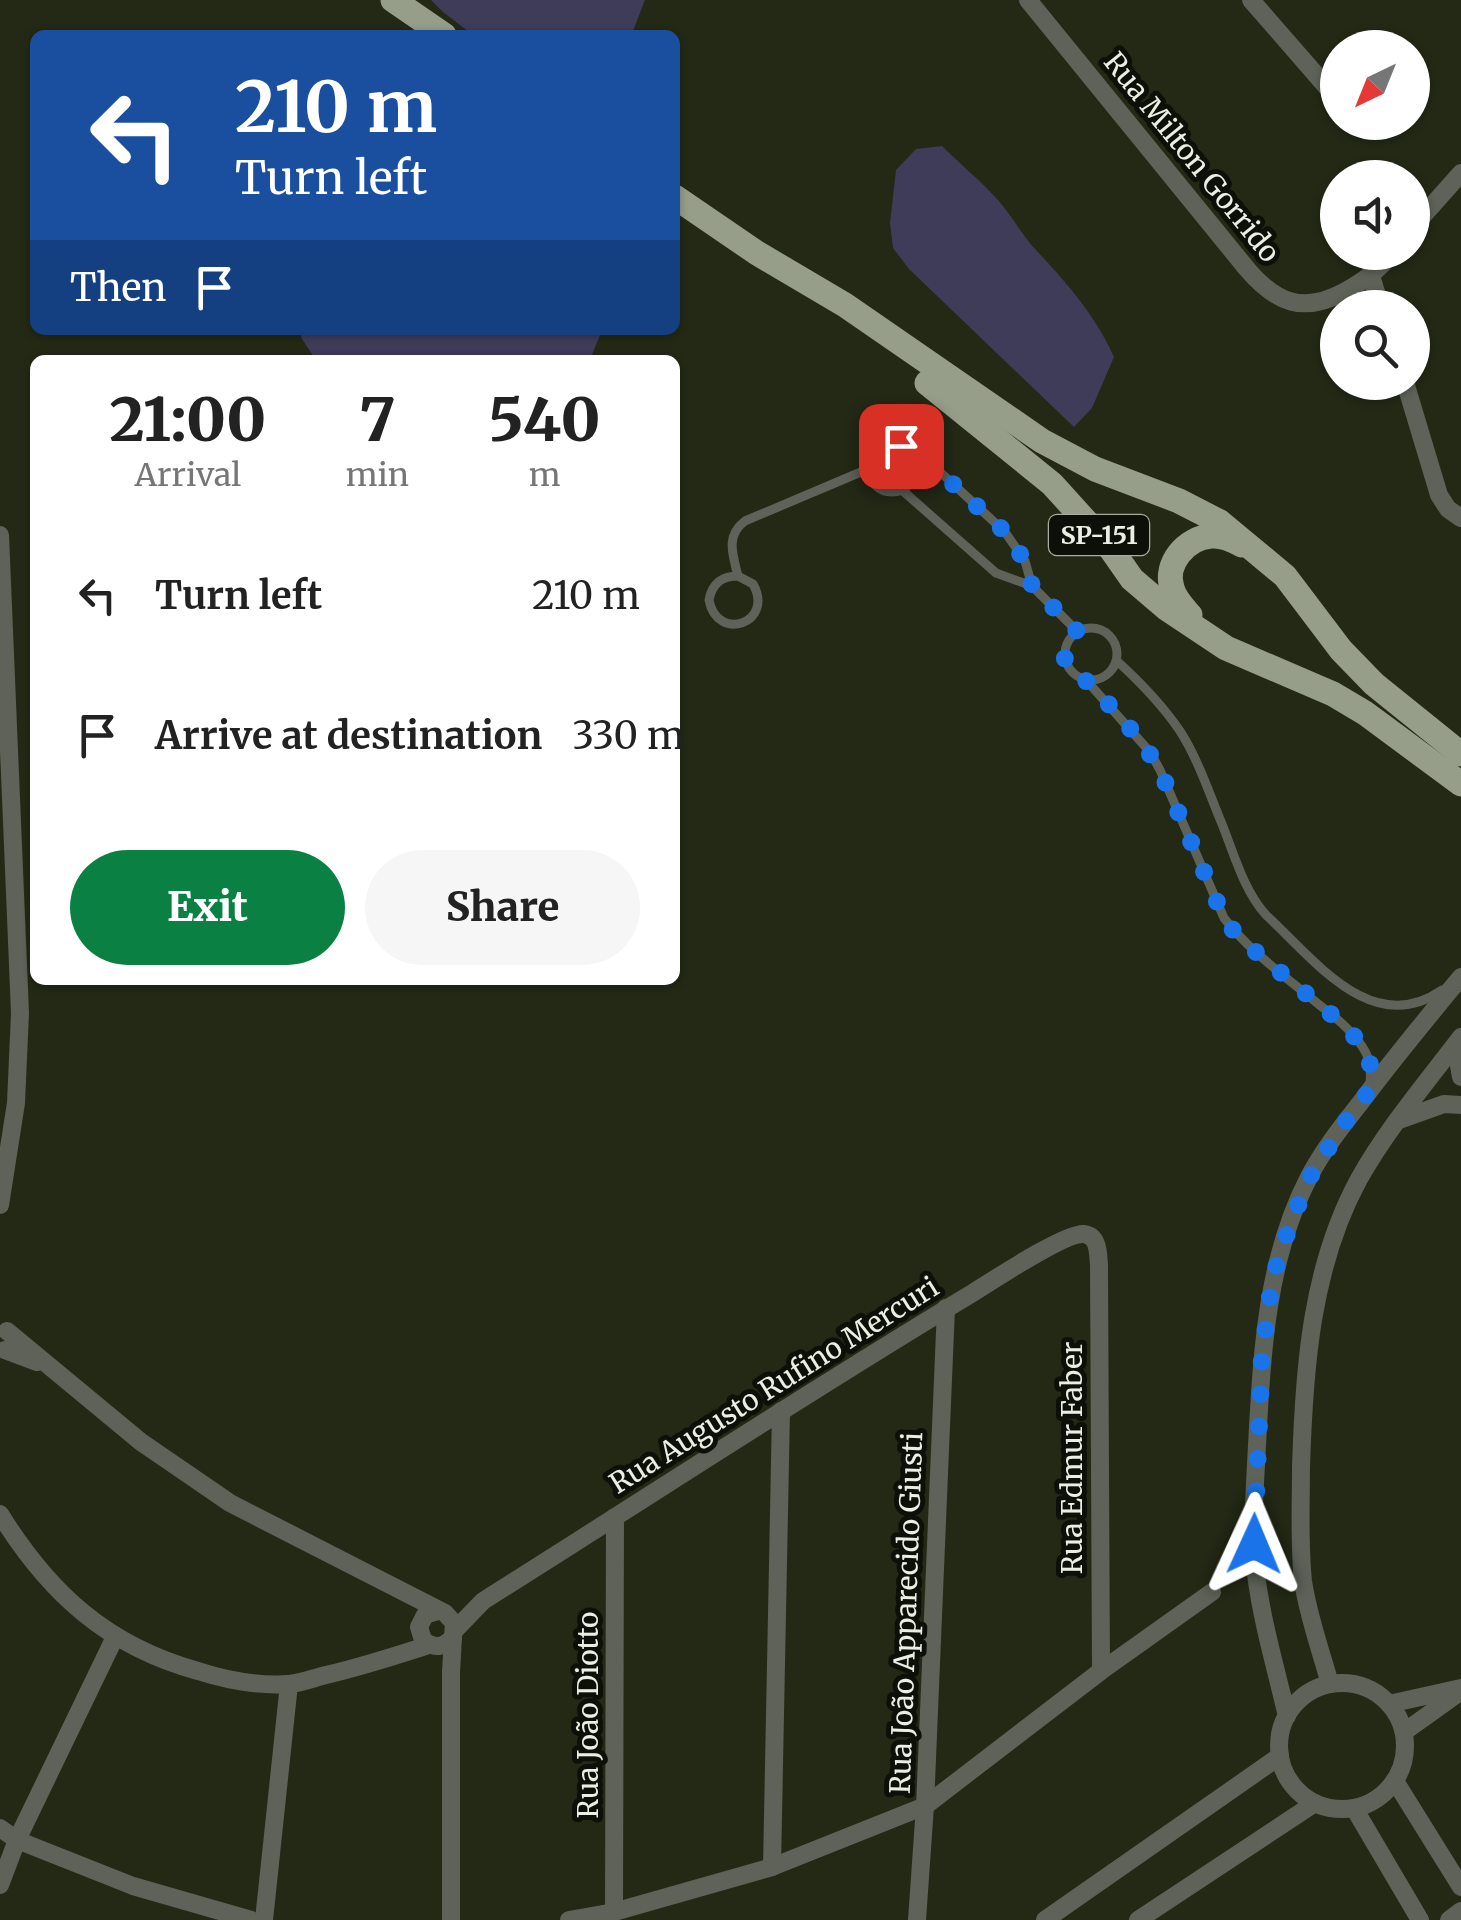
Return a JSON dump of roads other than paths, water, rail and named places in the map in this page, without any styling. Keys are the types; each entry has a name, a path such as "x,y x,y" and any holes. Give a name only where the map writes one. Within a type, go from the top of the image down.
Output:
{"main road":[{"path":"394,0 437,30"},
{"name":"SP-151","path":"680,200 845,305 1042,441 1095,469 1179,501 1220,522 1285,576 1341,650 1374,684 1461,754"},
{"name":"SP-151","path":"757,252 1052,484 1132,579 1166,608 1226,648 1365,712 1461,784"},
{"path":"1226,648 1180,604 1172,590 1172,567 1193,541 1212,536 1256,551"}],"street":[{"name":"Rua Milton Gorrido","path":"1028,0 1258,282 1278,296 1304,305 1338,296 1371,276"},
{"path":"1251,0 1320,79"},
{"path":"1430,207 1461,172"},
{"path":"1375,290 1371,276 1377,270"},
{"path":"1410,400 1439,494 1448,509 1461,518"},
{"path":"0,535 20,1014 16,1104 0,1205"},
{"path":"1287,1716 1265,1626 1254,1544 1260,1390 1272,1281 1308,1180 1343,1125 1461,977"},
{"path":"1461,1038 1461,1076"},
{"path":"1330,1684 1304,1586 1300,1547 1303,1427 1312,1328 1328,1250 1359,1180 1398,1120 1461,1038"},
{"path":"1398,1120 1444,1104 1461,1105"},
{"name":"Rua Augusto Rufino Mercuri","path":"454,1634 483,1602 946,1308 1072,1236 1092,1237 1098,1246"},
{"name":"Rua Edmur Faber","path":"1098,1246 1101,1671"},
{"name":"Rua João Apparecido Giusti","path":"917,1920 926,1806 946,1308"},
{"path":"3,1340 51,1368 141,1442 230,1503 407,1592 436,1613 451,1617 451,1920"},
{"path":"772,1867 781,1411"},
{"path":"0,1514 20,1547 64,1596 115,1638 166,1662 228,1680 289,1684 358,1667 428,1642 443,1646 454,1634"},
{"name":"Rua João Diotto","path":"614,1912 616,1518"},
{"path":"569,1920 614,1912 772,1867 926,1806 1101,1671 1212,1592"},
{"name":"Rua Augusto Rufino Mercuri","path":"436,1613 483,1602"},
{"path":"436,1613 419,1627 451,1672"},
{"path":"0,1884 115,1638"},
{"path":"264,1920 289,1684"},
{"path":"1330,1684 1362,1686 1377,1693 1398,1717 1404,1732 1406,1750 1395,1781 1378,1799 1354,1808 1334,1809 1298,1792 1286,1775 1280,1756 1280,1736 1287,1716 1312,1690 1330,1684"},
{"path":"1389,1704 1461,1690"},
{"path":"1404,1732 1461,1690"},
{"path":"1045,1920 1280,1756"},
{"path":"1395,1781 1461,1887"},
{"path":"1138,1920 1315,1803"},
{"path":"1354,1808 1420,1920"},
{"path":"0,1828 18,1840 133,1886 251,1920"},
{"path":"1449,1920 1461,1912"}],"lane":[{"path":"909,451 917,468 910,485 894,492 876,486 868,469 875,452 892,444 909,451 940,472 1005,532 1025,561 1032,586"},
{"path":"738,576 715,584 709,600 716,616 730,624 746,621 757,608 753,584 738,576 731,549 736,528 744,521 868,469"},
{"path":"902,490 996,573 1032,586 1077,631"},
{"path":"1369,1091 1369,1058 1359,1041 1239,938 1224,918 1150,752 1086,680 1070,670 1064,654 1077,631 1094,627 1103,630 1115,643 1117,661 1179,730 1257,905 1344,988 1370,1002 1392,1006 1413,1004 1461,977"},
{"path":"1086,680 1102,678 1117,661"}]}
